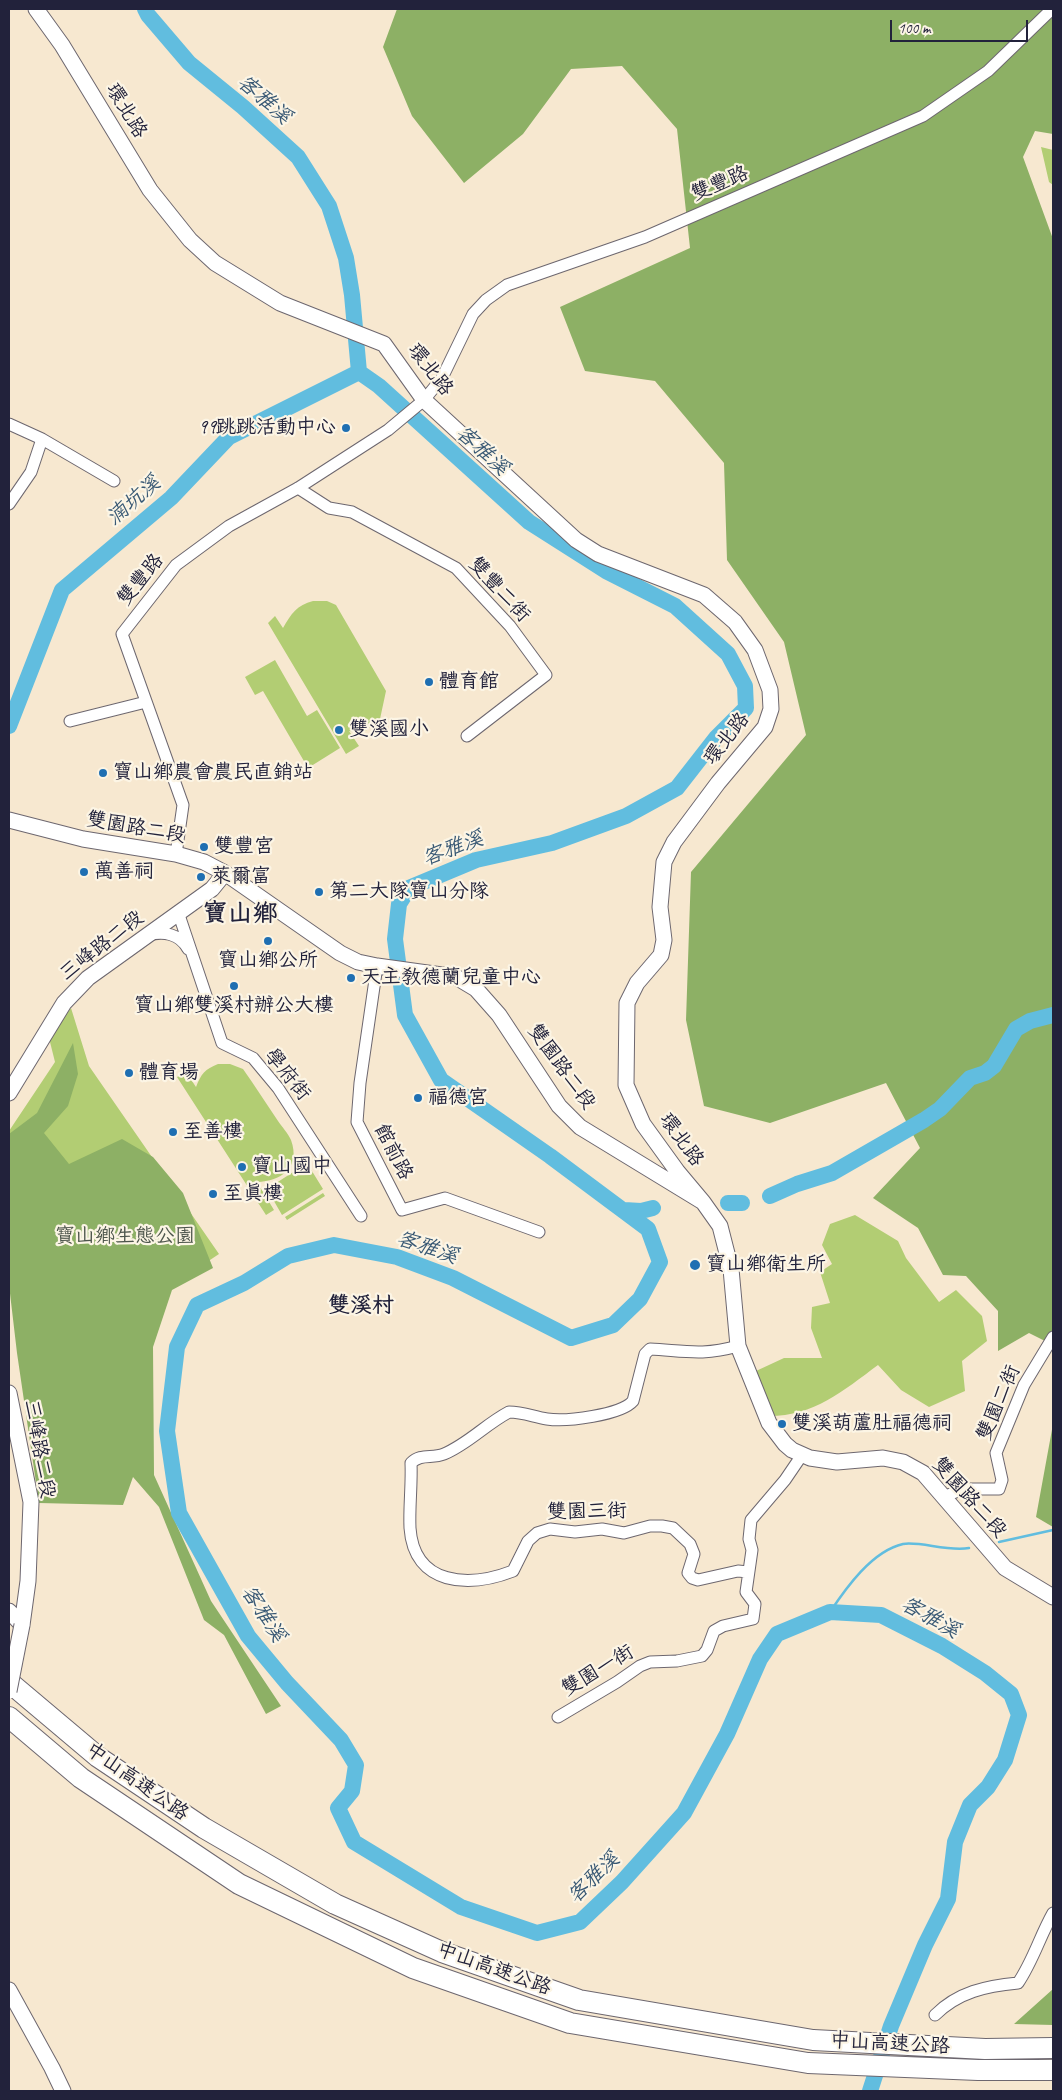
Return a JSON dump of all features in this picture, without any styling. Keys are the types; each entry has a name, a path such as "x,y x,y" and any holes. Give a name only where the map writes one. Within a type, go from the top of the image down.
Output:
{"highway":[{"name":"中山高速公路","path":"9,1682 98,1757 204,1828 335,1904 442,1952 579,2000 813,2040 985,2049 1053,2048"},
{"name":"中山高速公路","path":"9,1718 81,1778 239,1884 413,1968 570,2023 808,2063 978,2070 1053,2070"}],"street":[{"name":"環北路","path":"36,9 62,45 150,190 190,240 215,263 280,303 336,323 384,344 424,400 576,540 598,554 704,595 735,622 755,650 766,675 770,690 771,709 765,727 712,790 674,842 664,862 660,907 664,940 661,955 637,983 626,1003 626,1085 643,1124 677,1171 703,1202"},
{"name":"雙豐路","path":"176,854 183,805 122,634 176,565 230,526 298,488 388,430 424,400 442,378 472,314 486,300 507,285 645,237 922,116 988,71 1052,9"},
{"path":"9,424 42,439 114,481"},
{"path":"9,504 32,472 42,439"},
{"name":"雙豐二街","path":"298,488 329,508 352,512 456,568 510,626 546,675 467,736"},
{"path":"70,721 146,702"},
{"name":"雙園路二段","path":"9,820 83,840 176,854 204,862 225,873 340,953 358,962 456,977 476,989 499,1015 559,1106 580,1127 703,1202 720,1226 731,1269 738,1346 770,1423 785,1444 802,1455 837,1462 873,1457 893,1459 923,1473 1005,1568 1053,1597"},
{"name":"三峰路二段","path":"9,1093 64,1003 88,978 212,889 225,873"},
{"name":"學府街","path":"178,912 222,1043 253,1058 278,1088 361,1216"},
{"name":"學府街","path":"144,936 158,933 173,934 184,942 194,959"},
{"name":"館前路","path":"377,966 360,1082 357,1122 402,1210 445,1198 539,1232"},
{"name":"雙園二街","path":"944,1497 952,1491 962,1489 999,1489 1002,1480 996,1452 1024,1385 1053,1337"},
{"name":"雙園三街","path":"738,1346 716,1352 693,1354 650,1349 645,1354 633,1401 628,1407 571,1419 548,1420 519,1412 509,1412 441,1456 416,1458 411,1463 410,1529 417,1554 432,1574 459,1580 489,1578 513,1571 528,1541 537,1533 550,1529 575,1532 602,1529 624,1533 650,1526 673,1528 690,1544 694,1554 688,1573 692,1578 698,1580 738,1571 748,1572"},
{"name":"三峰路二段","path":"9,1393 31,1502 28,1581 9,1691"},
{"name":"雙園一街","path":"558,1717 640,1666 650,1662 677,1661 702,1656 707,1650 714,1631 723,1626 753,1619 755,1604 746,1592 752,1550 749,1539 751,1520 785,1480 802,1455"},
{"path":"9,1611 22,1624"},
{"path":"935,2015 946,2004 986,1986 1018,1983 1031,1963 1038,1939 1053,1913"},
{"path":"9,1990 52,2068 62,2091"}],"green space":[{"path":"397,9 1053,9 1053,134 1035,131 1023,157 1053,239 1053,1345 1029,1333 998,1351 998,1311 966,1276 943,1275 918,1228 873,1198 920,1148 886,1083 770,1123 704,1106 686,1020 691,872 806,735 784,642 727,560 724,463 655,381 585,371 560,307 690,248 677,129 622,66 571,69 523,134 464,183 412,116 383,47"},
{"path":"1041,147 1053,150 1053,185 1049,182"},
{"path":"313,601 327,601 336,605 386,691 380,719 363,733 349,731 359,746 346,754 268,623 275,616 283,628 295,611"},
{"path":"275,660 307,716 317,710 340,748 308,768 263,691 255,695 245,677"},
{"name":"寶山鄉生態公園","path":"71,1008 89,1066 219,1254 168,1288 9,1186 9,1131 55,1062 49,1038"},
{"path":"73,1043 78,1074 68,1106 44,1133 69,1164 122,1139 153,1157 183,1193 213,1268 172,1290 153,1347 154,1475 211,1601 281,1706 266,1714 224,1635 204,1620 159,1507 133,1477 123,1505 39,1503 9,1285 9,1134 37,1113"},
{"path":"218,1064 230,1064 243,1069 291,1140 293,1158 287,1171 274,1179 257,1182 274,1210 266,1215 177,1077 186,1072 196,1087 204,1073"},
{"path":"307,1163 323,1189 282,1215 267,1189"},
{"path":"323,1193 325,1196 287,1220 285,1217"},
{"path":"855,1215 898,1241 906,1258 939,1302 956,1290 982,1316 987,1341 962,1361 965,1391 929,1407 901,1390 878,1365 840,1393 814,1407 785,1415 769,1416 756,1371 784,1358 822,1358 811,1328 812,1307 830,1303 820,1272 832,1264 822,1245 830,1224"},
{"path":"1053,1424 1053,1527 1036,1517"},
{"path":"1053,1989 1053,2025 1014,2024"}],"waterway":[{"name":"客雅溪","path":"145,9 189,63 243,107 298,157 329,206 346,258 352,295 359,372 379,386 529,522 606,571 675,606 728,654 745,686 746,708 716,738 677,788 626,816 552,843 476,860 409,888 399,904 395,939 405,1015 441,1080 550,1156 648,1229 660,1262 640,1299 613,1325 571,1338 453,1278 397,1257 334,1245 288,1256 244,1283 197,1305 177,1347 167,1431 179,1513 248,1636 287,1683 341,1740 356,1765 352,1791 338,1808 354,1842 461,1907 537,1933 580,1922 622,1882 684,1813 727,1734 760,1659 777,1634 830,1612 881,1615 942,1646 985,1673 1011,1694 1019,1715 1005,1760 988,1787 970,1805 955,1842 948,1899 925,1945 891,2026 870,2091"},
{"name":"湳坑溪","path":"9,726 62,590 171,498 229,437 359,372"},
{"path":"770,1196 797,1184 832,1173 924,1120 940,1109 970,1078 985,1073 994,1066 1016,1029 1030,1021 1053,1015"},
{"path":"728,1203 742,1203"},
{"path":"624,1210 641,1211 653,1208"},
{"path":"999,1542 1053,1530"},
{"path":"830,1612 844,1592 870,1562 892,1548 910,1543 952,1549 969,1548"}],"place":[{"name":"99跳跳活動中心","path":"346,428"},
{"name":"體育館","path":"429,682"},
{"name":"雙溪國小","path":"339,730"},
{"name":"寶山鄉農會農民直銷站","path":"103,773"},
{"name":"雙豐宮","path":"204,847"},
{"name":"萬善祠","path":"84,872"},
{"name":"萊爾富","path":"201,877"},
{"name":"第二大隊寶山分隊","path":"319,892"},
{"name":"寶山鄉公所","path":"268,941"},
{"name":"天主教德蘭兒童中心","path":"351,978"},
{"name":"寶山鄉雙溪村辦公大樓","path":"234,986"},
{"name":"體育場","path":"129,1073"},
{"name":"福德宮","path":"418,1098"},
{"name":"至善樓","path":"173,1132"},
{"name":"寶山國中","path":"242,1167"},
{"name":"至真樓","path":"213,1194"},
{"name":"寶山鄉衛生所","path":"695,1265"},
{"name":"雙溪葫蘆肚福德祠","path":"782,1424"}],"district":[{"name":"寶山鄉","path":"240,914"},
{"name":"雙溪村","path":"361,1306"}]}
